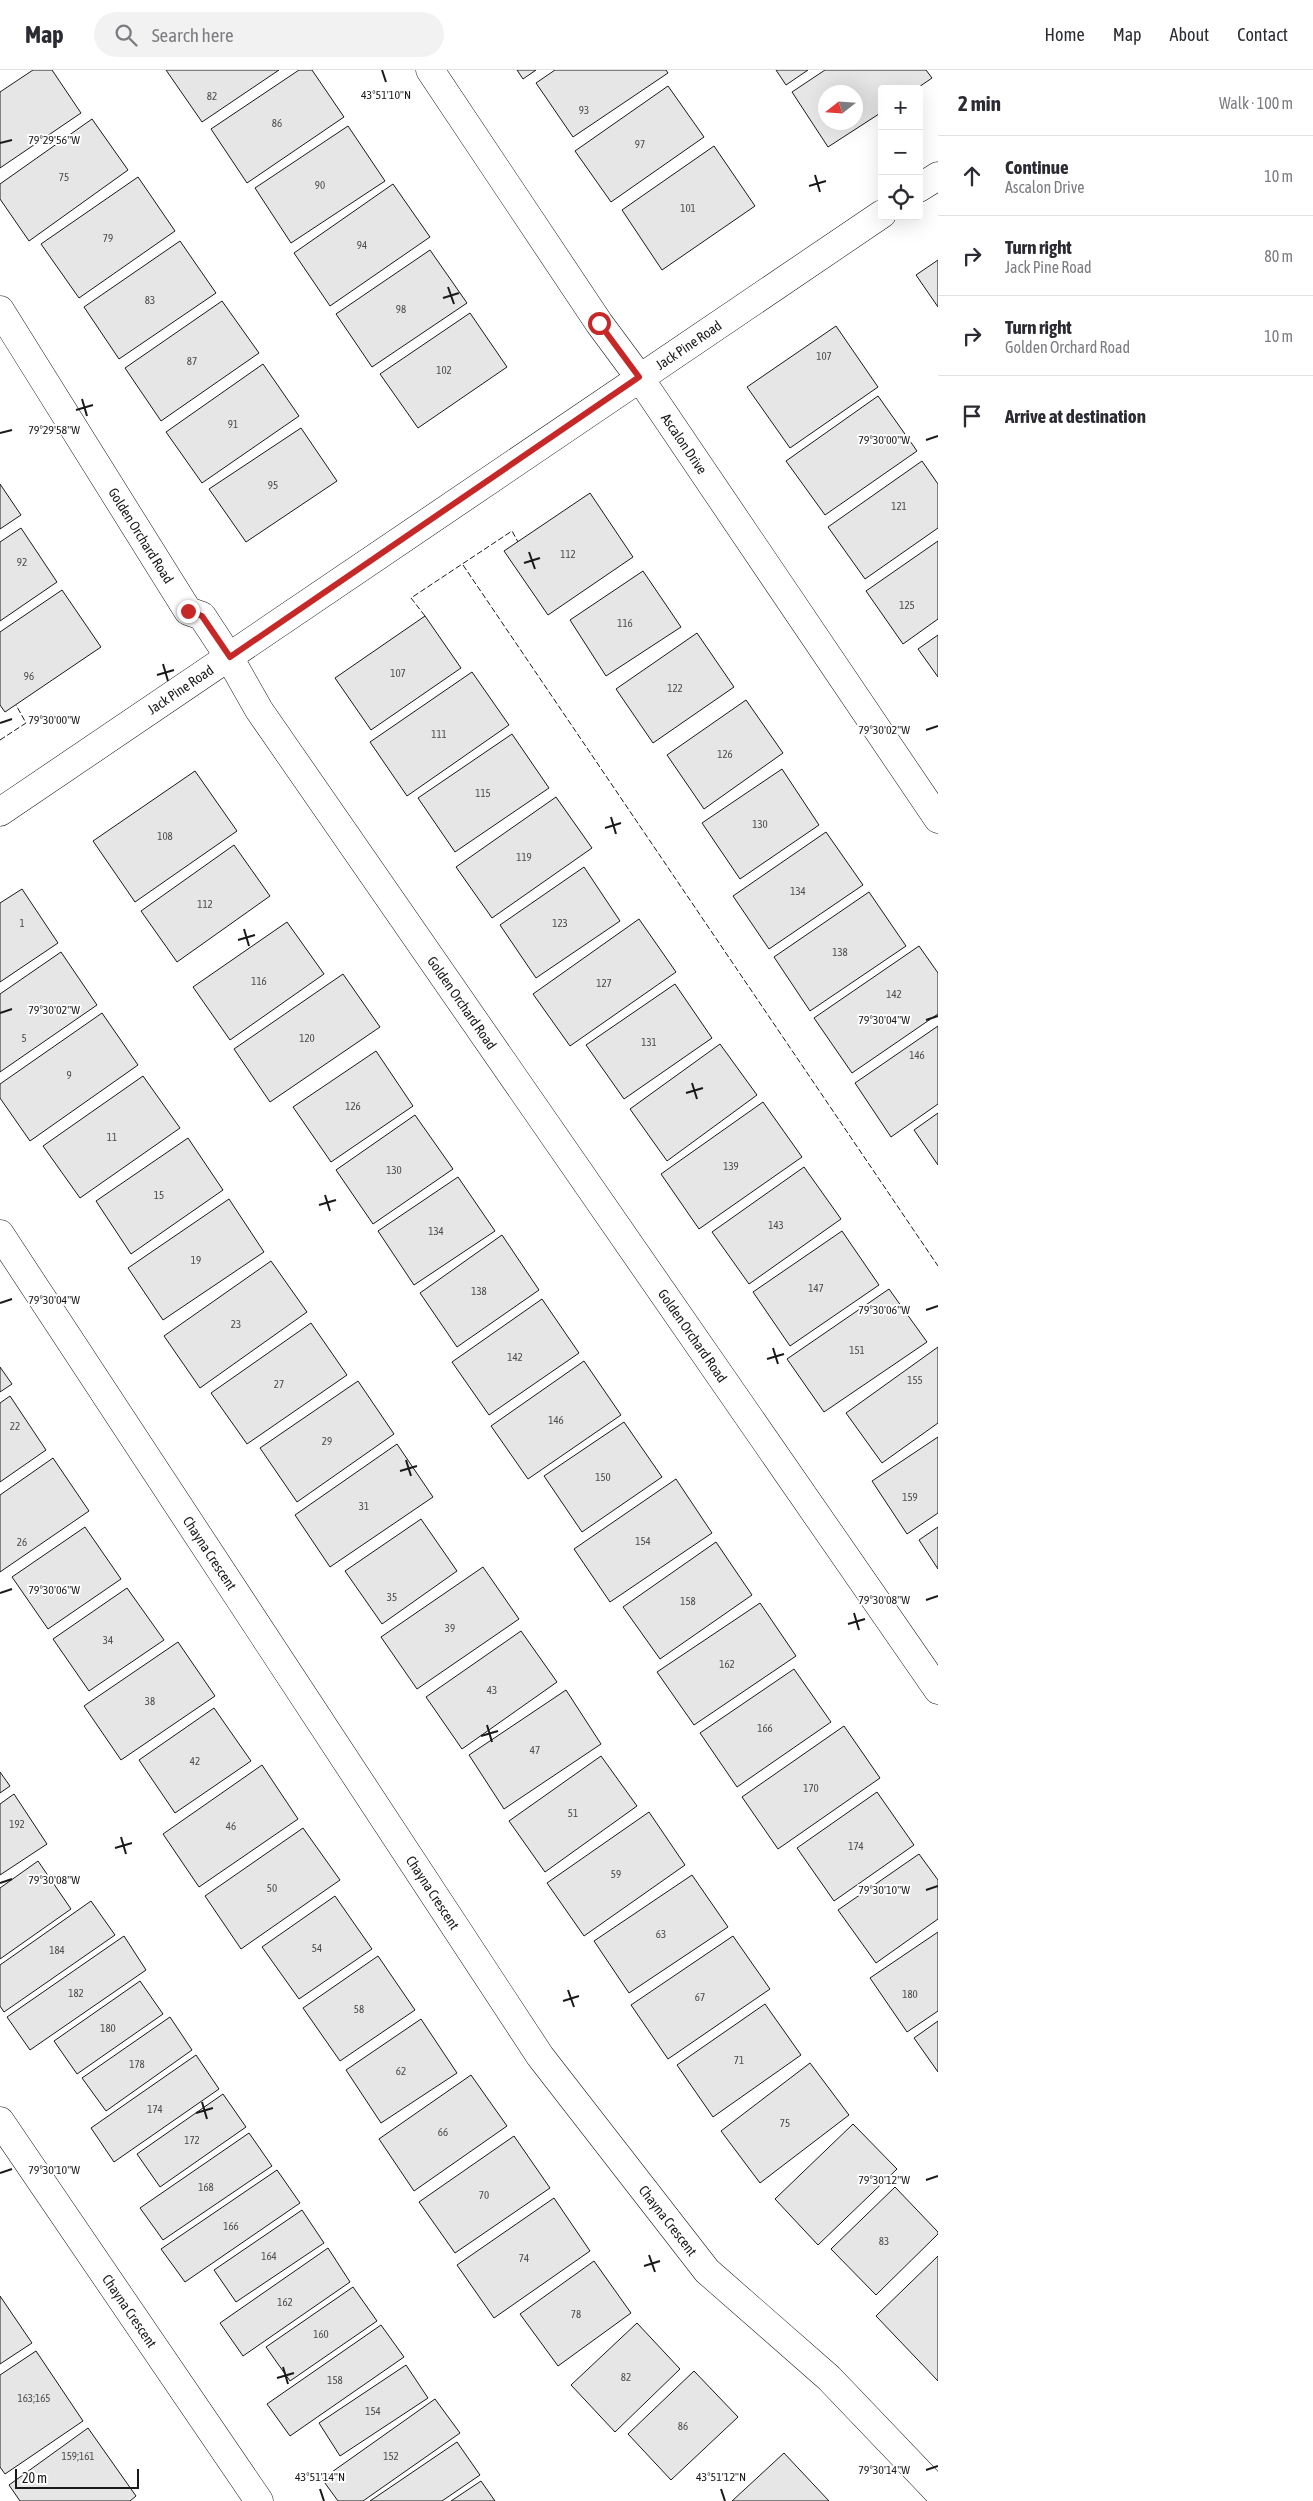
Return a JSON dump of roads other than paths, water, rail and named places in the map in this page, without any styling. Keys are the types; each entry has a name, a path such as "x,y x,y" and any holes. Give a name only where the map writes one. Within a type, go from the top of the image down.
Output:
{"street":[{"name":"Ascalon Drive","path":"430,70 599,323 639,377 938,819"},
{"path":"923,185 938,176"},
{"name":"Jack Pine Road","path":"0,812 878,217"},
{"name":"Golden Orchard Road","path":"0,310 188,611 202,616 230,657 264,718 938,1690"},
{"name":"Chayna Crescent","path":"0,1234 540,2056 707,2271 829,2378 938,2492"},
{"name":"Chayna Crescent","path":"0,2121 259,2501"}]}
